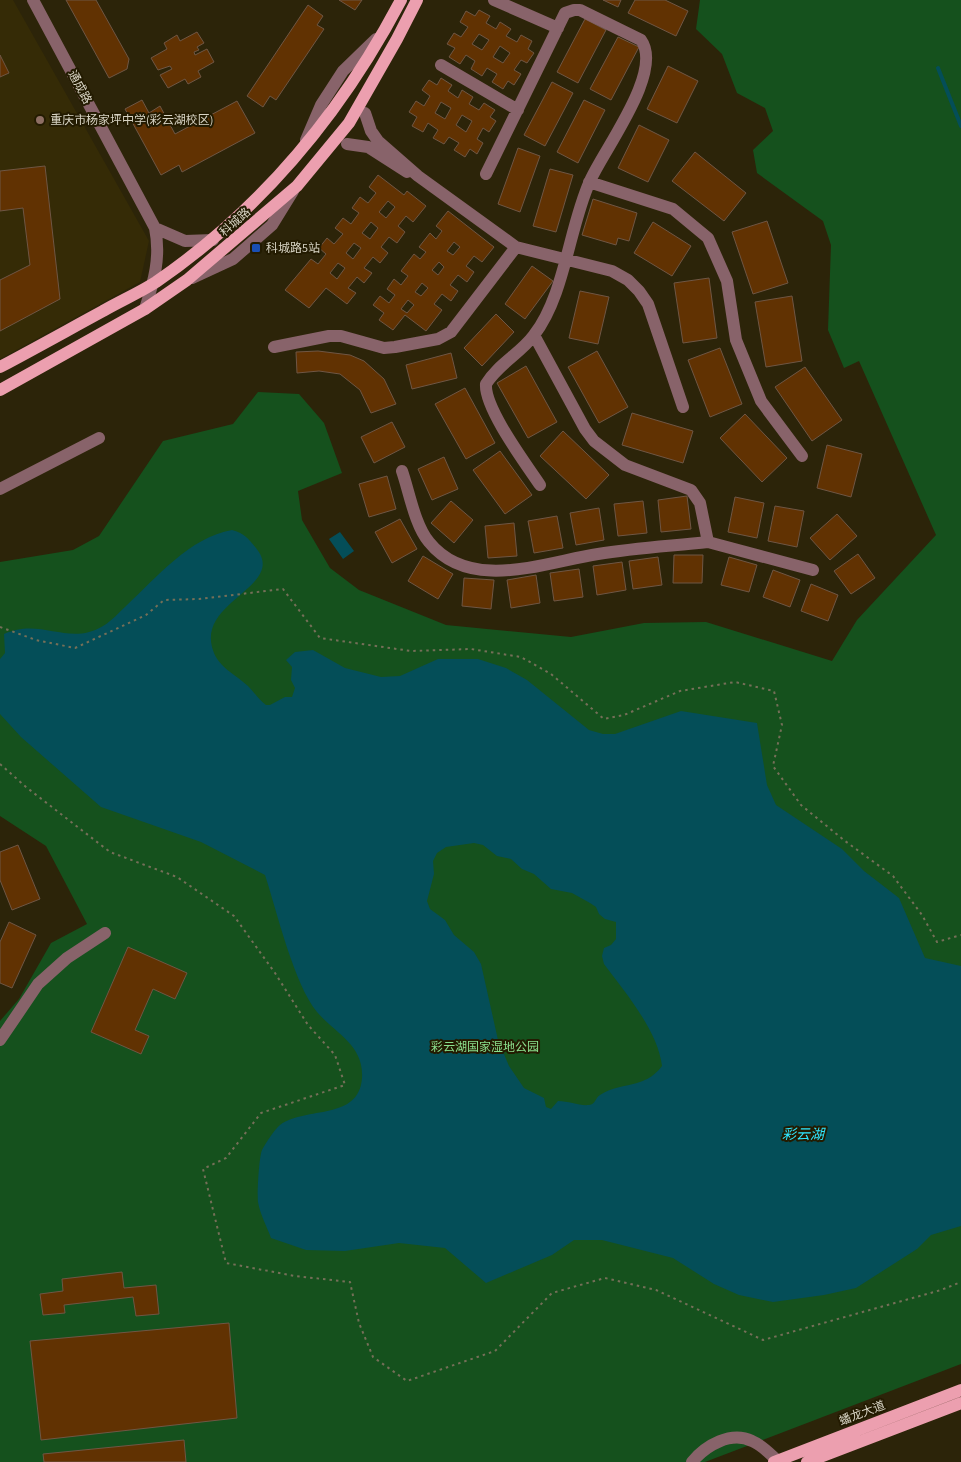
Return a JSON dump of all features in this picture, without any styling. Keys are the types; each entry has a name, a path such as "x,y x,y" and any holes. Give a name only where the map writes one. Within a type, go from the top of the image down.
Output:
{"main road":[{"name":"科城路","path":"0,368 154,283 213,240 284,171 333,111 402,0"},
{"name":"科城路","path":"0,390 145,309 188,280 296,186 349,123 417,0"},
{"name":"蟠龙大道","path":"776,1461 961,1390"},
{"name":"蟠龙大道","path":"806,1462 961,1403"}],"street":[{"name":"通成路","path":"33,0 155,228"},
{"path":"494,0 558,28"},
{"path":"486,174 565,14 574,10 580,10 641,40 646,48 646,71 643,83 589,182 553,299 534,335 490,378 486,390 510,441 540,485"},
{"path":"441,65 518,110"},
{"path":"327,150 347,144 358,137 363,130 364,98"},
{"path":"365,113 371,131 378,141 418,176 516,246 612,271 628,280 648,304 682,407"},
{"path":"347,144 368,148 397,167 418,176"},
{"path":"589,182 673,209 708,238 727,281 736,340 761,401 802,456"},
{"path":"155,228 185,242 213,240"},
{"path":"145,309 154,283 158,258 155,228"},
{"path":"274,347 329,336 341,336 384,348 445,336 451,332 516,246"},
{"path":"534,335 585,429 594,441 625,466 690,490 700,503 708,542"},
{"path":"0,489 98,438"},
{"path":"402,471 427,541 446,557 468,567 494,571 511,570 613,552 708,542 813,570"},
{"path":"0,1040 38,984 67,958 104,933"},
{"path":"692,1462 698,1455 720,1441 736,1438 751,1440 776,1461"}],"path":[{"path":"0,627 36,640 75,648 146,615 164,600 199,599 283,589 320,638 411,651 470,649 521,657 551,674 604,719 624,715 680,692 735,682 774,691 782,725 773,766 802,805 845,841 893,876 922,915 937,942 961,935"},
{"path":"0,764 26,787 110,852 177,877 234,916 275,973 308,1025 335,1056 345,1085 261,1113 226,1158 202,1169 226,1263 294,1276 350,1282 359,1324 372,1357 407,1381 495,1351 552,1293 605,1278 656,1290 763,1340 940,1290 961,1282"}],"shaded area":[{"name":"重庆市杨家坪中学(彩云湖校区)","path":"0,0 13,0 149,241 140,282 0,359"}],"green space":[{"name":"彩云湖国家湿地公园","path":"700,0 961,0 961,1364 705,1462 0,1462 0,1021 19,999 51,943 87,924 46,846 0,816 0,562 73,550 99,536 163,441 233,424 258,392 299,394 324,423 342,473 298,491 302,520 330,568 359,590 446,625 571,637 644,623 706,622 832,661 857,620 936,535 859,361 844,368 828,330 831,245 823,221 757,173 753,150 773,131 765,108 737,93 722,54 696,29"}],"water":[{"name":"彩云湖","path":"232,530 243,534 256,548 263,561 261,573 253,584 218,617 212,631 212,647 214,654 222,665 248,686 266,705 270,705 285,697 292,697 295,688 291,680 292,667 286,660 295,652 313,650 345,668 381,677 400,676 438,659 478,659 506,668 527,680 589,730 603,734 615,734 681,711 757,723 767,785 776,805 842,849 864,871 899,898 925,958 961,966 961,1226 931,1235 917,1249 856,1288 824,1295 773,1302 739,1295 714,1284 673,1258 602,1240 574,1240 552,1255 486,1283 445,1248 399,1243 345,1251 306,1250 271,1238 258,1202 258,1176 262,1150 280,1125 291,1119 342,1107 352,1101 359,1092 362,1078 361,1067 354,1048 317,1012 301,984 287,947 265,875 201,842 101,807 21,737 0,714 0,659 5,653 4,634 30,629 78,634 91,632 112,619 174,560 202,541","holes":["474,843 483,845 497,856 511,859 522,869 534,874 551,889 572,893 596,907 599,914 605,919 616,922 616,939 611,945 604,948 602,956 604,964 631,999 654,1039 662,1066 655,1074 640,1082 608,1091 600,1095 589,1105 558,1101 551,1109 546,1107 544,1098 524,1088 509,1066 498,1040 481,964 474,952 454,935 445,920 430,909 427,901 434,874 433,861 437,853 446,847"]},
{"path":"340,532 354,551 343,559 329,539"}],"building":[{"path":"66,0 96,0 129,59 127,69 109,78"},
{"path":"339,0 362,0 355,10"},
{"path":"603,0 621,0 618,7"},
{"path":"635,0 665,0 688,11 676,36 628,13"},
{"path":"308,5 323,16 317,25 324,29 276,100 270,96 263,107 247,96"},
{"path":"479,10 490,16 486,23 496,29 500,22 511,29 506,36 517,42 521,35 532,41 528,49 534,53 527,63 521,60 514,70 521,74 514,85 508,81 503,89 492,82 497,74 487,68 482,76 471,69 475,61 466,55 460,64 449,57 455,48 447,44 454,33 461,37 468,27 460,22 466,11 475,16","holes":["479,34 489,40 482,50 472,44","500,46 510,53 503,63 493,57"]},
{"path":"585,19 606,30 578,83 557,72"},
{"path":"197,32 204,43 197,47 199,50 194,52 195,55 207,49 214,62 198,71 201,77 188,84 185,79 168,88 160,75 172,69 170,66 158,70 151,58 167,49 164,43 177,35 180,41"},
{"path":"618,37 639,47 611,100 590,89"},
{"path":"0,55 9,73 0,77"},
{"path":"668,66 698,81 677,123 647,109"},
{"path":"441,78 452,85 448,91 458,98 462,90 473,97 469,104 479,110 484,103 495,110 490,117 496,121 489,132 483,128 477,139 483,143 477,154 470,149 465,157 454,150 459,143 449,137 444,144 433,138 438,130 428,123 423,132 412,126 417,117 409,112 416,101 424,106 430,96 422,90 429,80 437,85","holes":["441,102 451,108 445,119 435,113","462,115 472,121 466,132 456,125"]},
{"path":"552,82 573,93 545,146 524,135"},
{"path":"142,100 149,113 160,106 175,134 237,101 255,133 182,172 179,165 161,175 125,109"},
{"path":"584,100 605,110 578,163 557,152"},
{"path":"639,125 669,140 648,182 618,168"},
{"path":"518,148 540,156 520,212 498,204"},
{"path":"695,152 746,193 724,221 672,181"},
{"path":"45,166 60,299 0,331 0,280 30,265 23,208 0,211 0,171"},
{"path":"550,169 573,175 556,232 533,226"},
{"path":"378,175 404,195 407,191 426,206 413,222 406,216 398,226 405,232 397,243 389,237 381,247 388,253 380,263 373,257 364,268 372,273 364,283 357,277 348,288 356,293 347,304 326,288 309,308 285,290 311,259 318,264 326,254 319,248 327,238 334,244 343,234 335,228 343,218 351,224 359,213 352,208 360,197 368,203 376,193 369,187","holes":["388,201 395,207 386,218 379,212","371,222 378,228 370,239 362,233","354,243 361,248 353,259 346,253","338,263 345,268 337,279 330,273"]},
{"path":"593,199 637,213 629,241 618,238 616,245 582,235"},
{"path":"448,211 494,247 482,262 474,256 466,266 474,272 467,282 458,275 450,285 458,291 451,301 442,294 434,304 442,310 426,331 405,315 393,330 379,320 384,313 373,305 380,296 389,303 395,295 387,289 394,279 401,285 408,276 401,271 414,254 420,259 426,252 419,247 430,233 436,239 442,231 436,226","holes":["454,242 460,247 453,255 447,251","439,262 444,267 438,275 432,270","422,283 428,288 421,296 415,292","408,300 414,305 407,313 401,309"]},
{"path":"767,221 788,283 753,294 732,232"},
{"path":"653,222 691,246 672,276 634,253"},
{"path":"532,266 553,281 525,319 505,304"},
{"path":"709,278 717,338 683,343 674,283"},
{"path":"580,291 609,297 598,344 569,338"},
{"path":"792,296 802,361 766,367 755,302"},
{"path":"496,314 514,332 482,366 464,348"},
{"path":"720,348 742,404 710,417 688,360"},
{"path":"318,351 350,355 364,361 384,379 396,404 371,413 360,390 340,374 319,371 297,373 296,352"},
{"path":"597,351 628,407 599,423 568,367"},
{"path":"451,353 457,378 412,389 406,365"},
{"path":"526,366 557,422 528,438 497,383"},
{"path":"805,367 842,420 812,441 775,387"},
{"path":"465,388 495,443 466,459 435,404"},
{"path":"632,413 693,431 683,463 622,445"},
{"path":"745,414 787,458 762,482 720,438"},
{"path":"392,422 405,447 374,463 361,437"},
{"path":"563,431 609,475 586,499 540,456"},
{"path":"827,445 862,454 851,497 817,488"},
{"path":"500,451 532,495 505,514 473,470"},
{"path":"444,457 458,489 432,500 418,469"},
{"path":"387,476 396,509 369,517 359,484"},
{"path":"687,496 691,529 661,532 658,500"},
{"path":"735,497 764,503 757,538 728,532"},
{"path":"451,501 473,520 454,543 431,523"},
{"path":"643,501 647,533 618,536 614,504"},
{"path":"775,506 804,511 797,547 768,541"},
{"path":"599,508 604,540 576,545 570,513"},
{"path":"837,514 857,536 830,560 810,538"},
{"path":"557,516 563,548 534,553 528,521"},
{"path":"400,519 417,549 392,563 375,532"},
{"path":"514,523 517,556 488,558 485,526"},
{"path":"858,554 875,578 851,594 834,571"},
{"path":"674,555 703,555 702,583 673,583"},
{"path":"423,556 453,574 438,599 408,581"},
{"path":"658,557 662,585 633,589 629,561"},
{"path":"729,557 757,565 749,592 721,585"},
{"path":"622,562 626,590 597,595 593,566"},
{"path":"579,569 583,597 554,601 550,573"},
{"path":"773,570 800,580 790,607 763,597"},
{"path":"536,575 540,603 511,608 507,580"},
{"path":"464,578 494,580 491,609 462,606"},
{"path":"811,584 838,595 828,621 801,611"},
{"path":"18,845 40,899 12,910 0,880 0,852"},
{"path":"9,922 36,935 12,988 0,983 0,942"},
{"path":"128,947 187,973 175,999 153,989 135,1030 149,1036 141,1054 91,1032"},
{"path":"122,1272 124,1288 156,1285 159,1314 136,1316 133,1297 64,1305 65,1313 43,1315 40,1294 63,1291 62,1279"},
{"path":"229,1323 237,1418 41,1440 30,1341"},
{"path":"184,1440 186,1462 44,1462 43,1454"}],"waterway":[{"path":"938,68 961,126"}],"place":[{"name":"重庆市杨家坪中学(彩云湖校区)","path":"40,120"},
{"name":"科城路5站","path":"256,248"}]}
